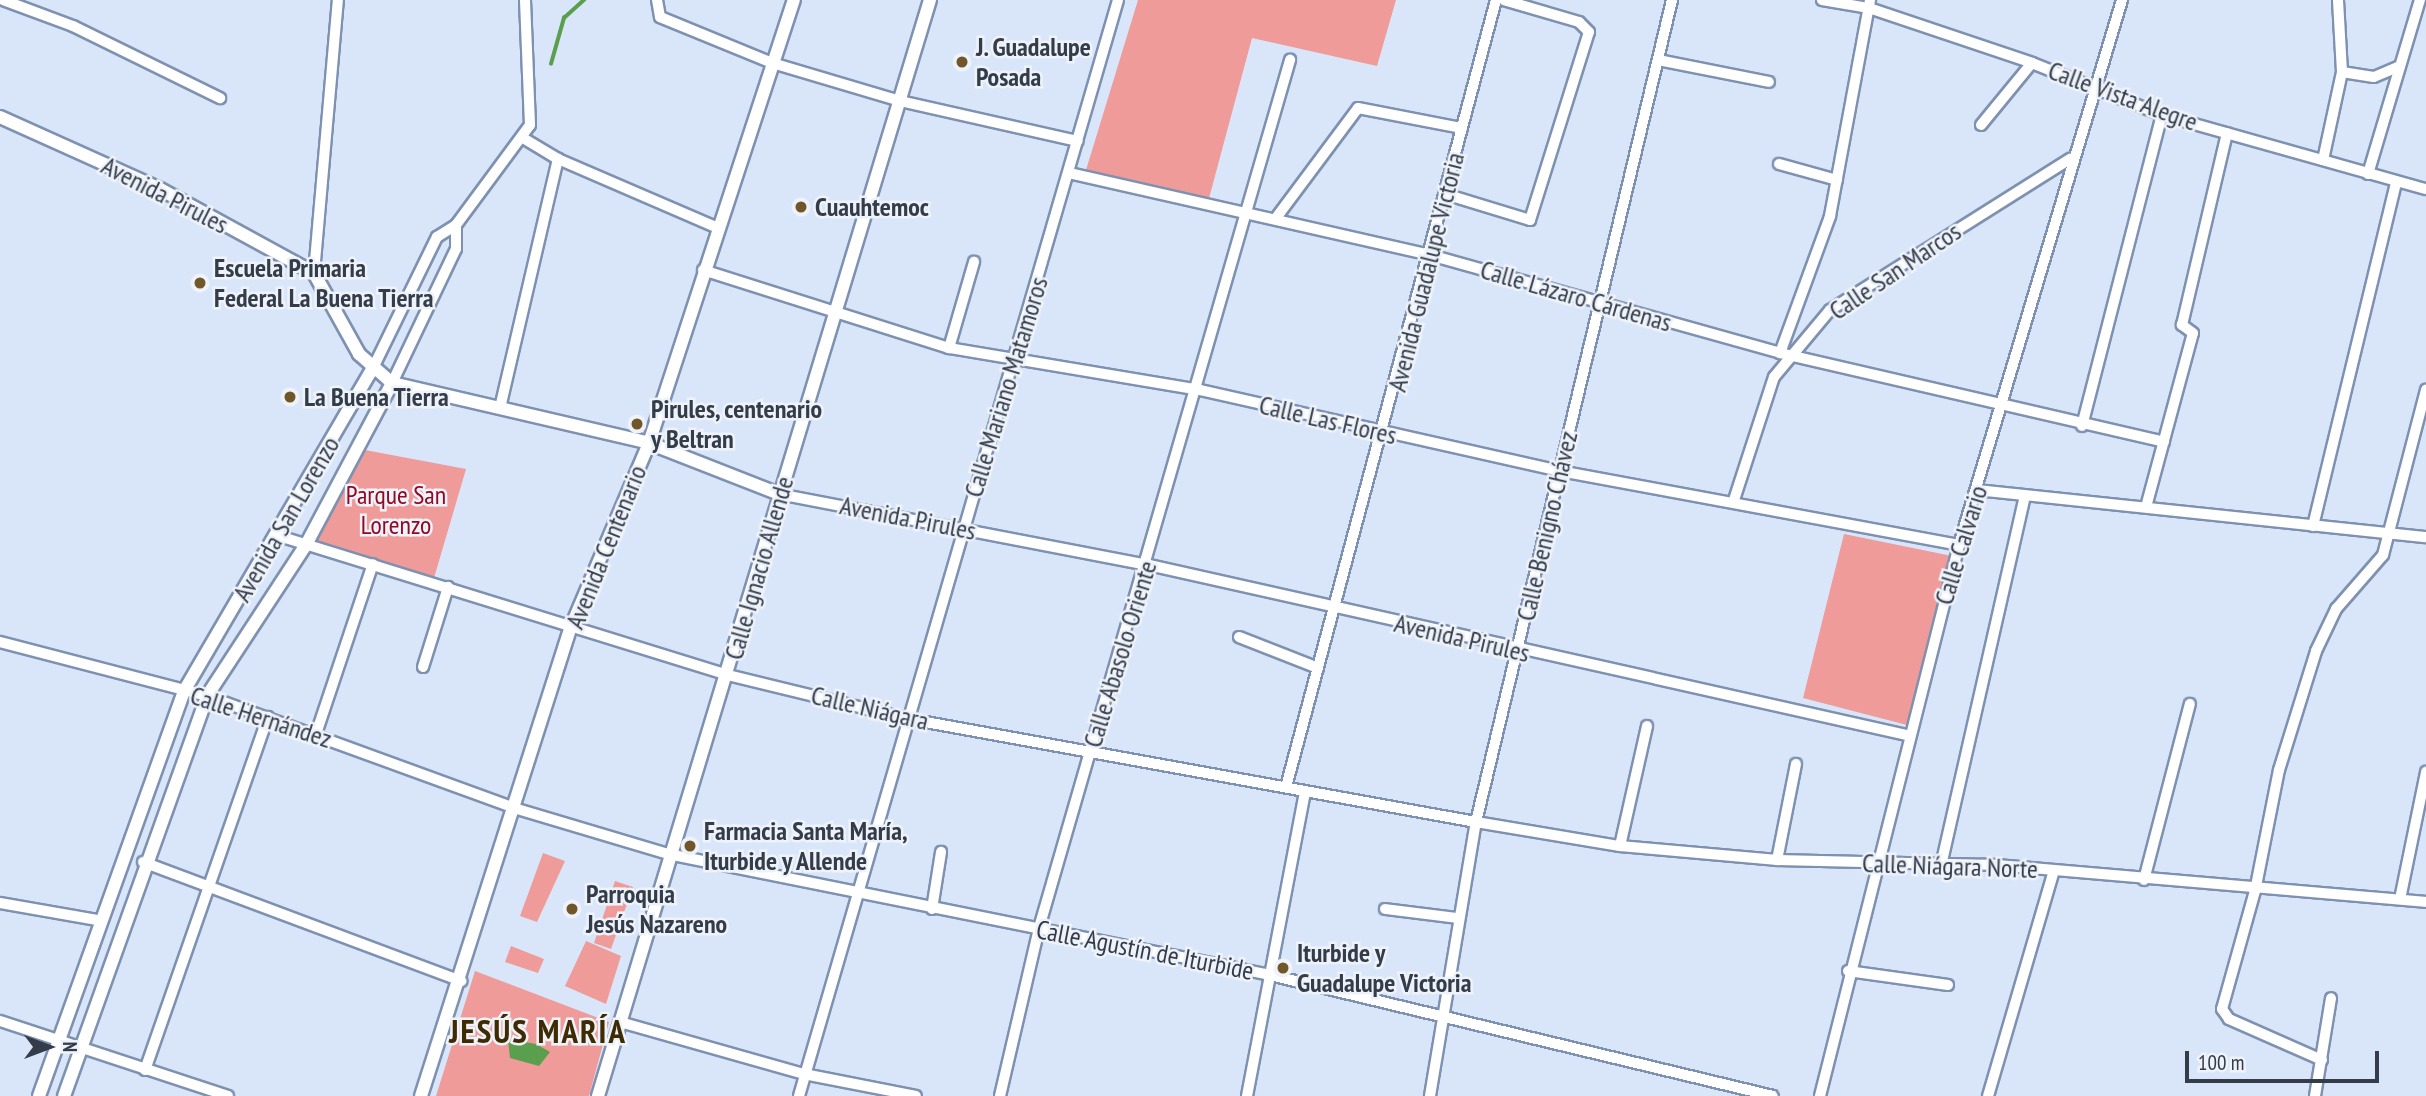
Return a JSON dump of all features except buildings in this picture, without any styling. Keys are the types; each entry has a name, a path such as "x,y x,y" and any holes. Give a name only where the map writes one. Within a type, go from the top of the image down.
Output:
{"street":[{"path":"3,0 73,26 220,98"},
{"path":"314,273 338,0"},
{"path":"456,225 523,138 533,105 525,0"},
{"path":"657,0 660,17 772,63 900,101 1078,141"},
{"name":"Avenida Centenario","path":"421,1096 517,809 571,627 649,443 716,228 794,0"},
{"name":"Calle Ignacio Allende","path":"598,1096 668,854 728,675 779,494 836,315 930,0"},
{"name":"Calle Mariano Matamoros","path":"799,1096 962,528 1017,359 1118,0"},
{"name":"Avenida Guadalupe Victoria","path":"1286,787 1385,434 1496,0"},
{"path":"1446,194 1530,220 1589,32 1579,22 1504,0"},
{"name":"Calle Benigno Chávez","path":"1430,1096 1439,1014 1476,822 1672,0"},
{"name":"Calle Vista Alegre","path":"1822,0 1869,4 2032,63 2162,115 2426,190"},
{"name":"Calle Calvario","path":"1820,1096 1907,735 1959,545 1978,490 2070,159 2122,0"},
{"path":"2323,160 2342,72 2338,0"},
{"path":"2368,174 2420,0"},
{"path":"1785,354 1837,180 1869,4"},
{"name":"Calle Abasolo Oriente","path":"1000,1096 1039,928 1200,390 1245,214 1290,60"},
{"path":"1658,60 1769,82"},
{"path":"1981,125 2032,63"},
{"path":"2342,72 2374,77 2400,66"},
{"path":"1276,218 1358,108 1462,128"},
{"path":"2082,426 2162,115"},
{"name":"Avenida Pirules","path":"0,117 160,189 314,273 344,331 373,368 392,383 649,443 779,494 1149,565 1517,651 1907,735"},
{"path":"2146,507 2193,333 2182,325 2227,133"},
{"path":"523,138 558,159 716,228"},
{"path":"500,408 558,159"},
{"name":"Calle San Marcos","path":"1734,500 1774,377 1785,354 1830,310 1872,281 2070,159"},
{"path":"1780,164 1837,180"},
{"name":"Calle Lázaro Cárdenas","path":"1069,173 1430,255 1785,354 2082,426 2164,442"},
{"path":"2313,526 2396,182"},
{"name":"Avenida San Lorenzo","path":"39,1096 55,1039 97,920 184,691 279,536 373,368 437,237 456,225"},
{"name":"Avenida San Lorenzo","path":"64,1096 76,1046 207,696 307,543 392,383 456,249 456,225"},
{"path":"949,348 974,262"},
{"name":"Calle Las Flores","path":"703,270 836,315 949,348 1200,390 1385,434 1560,471 1734,500 1959,545"},
{"path":"2322,1060 2224,1016 2255,891 2279,771 2323,633 2383,555 2426,390"},
{"path":"1978,490 2313,526 2388,530 2426,537"},
{"path":"1942,862 2025,497"},
{"name":"Calle Niágara","path":"279,536 728,675 909,719 1476,822"},
{"path":"316,734 373,564"},
{"path":"423,667 448,587"},
{"path":"1239,637 1318,668"},
{"name":"Calle Hernández","path":"0,642 207,696 517,809"},
{"path":"2144,880 2190,704"},
{"path":"145,1070 268,717"},
{"path":"1620,846 1647,726"},
{"path":"1777,860 1796,764"},
{"path":"2400,899 2426,772"},
{"path":"1247,1096 1266,974 1305,792"},
{"name":"Calle Agustín de Iturbide","path":"517,809 668,854 1266,974 1773,1096"},
{"name":"Calle Niágara Norte","path":"1476,822 1620,846 1777,860 1942,862 2054,870 2255,891 2426,902"},
{"path":"932,909 941,852"},
{"path":"143,862 461,981"},
{"path":"1988,1096 2054,870"},
{"path":"0,903 97,920"},
{"path":"1385,909 1457,918"},
{"path":"1848,971 1948,985"},
{"path":"2315,1096 2331,998"},
{"path":"0,1021 228,1096"},
{"path":"620,1022 804,1074 916,1096"}],"green space":[{"path":"1138,0 1396,0 1377,66 1252,38 1208,202 1086,170"},
{"name":"Parque San Lorenzo","path":"365,450 466,469 434,578 314,540"},
{"path":"1844,534 1952,556 1907,725 1803,698"},
{"path":"543,853 565,861 537,922 520,916"},
{"path":"615,881 633,887 611,949 594,943"},
{"path":"586,941 621,956 606,1004 565,986"},
{"path":"511,946 544,959 538,973 505,962"},
{"path":"475,971 609,1022 589,1096 436,1096"}],"shaded area":[{"path":"508,1039 536,1044 550,1052 539,1066 510,1058"}],"waterway":[{"path":"551,64 564,18 584,0"}],"place":[{"name":"J. Guadalupe Posada","path":"962,62"},
{"name":"Cuauhtemoc","path":"801,207"},
{"name":"Escuela Primaria Federal La Buena Tierra","path":"200,283"},
{"name":"La Buena Tierra","path":"290,397"},
{"name":"Pirules, centenario y Beltran","path":"637,424"},
{"name":"Farmacia Santa María, Iturbide y Allende","path":"690,846"},
{"name":"Parroquia Jesús Nazareno","path":"572,909"},
{"name":"Iturbide y Guadalupe Victoria","path":"1283,968"}],"district":[{"name":"JESÚS MARÍA","path":"538,1031"}]}
